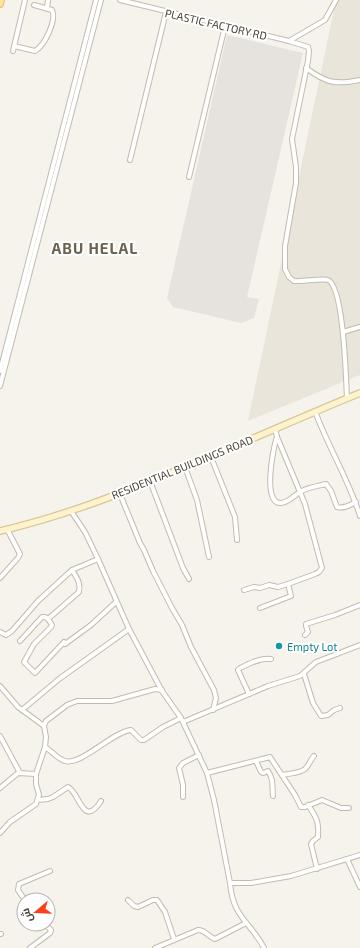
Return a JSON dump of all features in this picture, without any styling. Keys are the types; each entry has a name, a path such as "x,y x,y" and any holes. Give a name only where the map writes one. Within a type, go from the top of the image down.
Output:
{"main road":[{"path":"0,4 1,0"},
{"name":"RESIDENTIAL BUILDINGS ROAD","path":"0,531 71,511 120,494 360,393"}],"street":[{"path":"25,0 14,49 35,51 39,49 47,38 54,12 47,8 34,5"},
{"path":"47,8 48,0"},
{"path":"0,371 96,0"},
{"path":"0,386 101,0"},
{"name":"PLASTIC FACTORY RD","path":"120,0 289,41 308,47 309,51 306,68"},
{"path":"289,41 325,20 336,0"},
{"path":"130,160 166,12"},
{"path":"189,177 225,26"},
{"path":"347,399 343,332 337,297 332,284 326,280 294,281 289,277 285,269 284,246 297,174 292,139 306,68 320,78 331,82 343,83 360,80"},
{"path":"343,332 360,327"},
{"path":"315,412 356,502 360,516"},
{"path":"244,590 272,585 278,587 315,574 322,568 305,504 275,429"},
{"path":"277,437 273,449 270,480 270,490 275,501 280,503 294,497 300,491 326,484 331,491 337,507 345,507 356,502"},
{"path":"211,457 235,517 237,540"},
{"path":"185,467 196,500 209,557"},
{"path":"150,481 183,568 189,579"},
{"path":"120,494 152,571 182,625 191,647 214,690 216,698 213,710"},
{"path":"71,511 85,532 129,629 162,691 182,720 207,773 214,800 233,902 239,915 264,948"},
{"path":"0,578 20,554 7,529"},
{"path":"0,632 6,636 38,601 72,570 98,559"},
{"path":"48,619 79,592 79,580 72,570"},
{"path":"260,608 291,596 288,584"},
{"path":"20,641 42,618 45,617 48,619 52,625 52,627 34,644 24,662 35,673 64,642 65,644 86,629 116,602"},
{"path":"305,635 307,633 307,623 360,605"},
{"path":"22,710 59,679 129,629"},
{"path":"45,747 62,760 70,762 82,757 120,733 131,730 141,740 144,740 163,727 213,710 249,694 304,674 316,662 360,645"},
{"path":"249,694 238,670 267,658 271,659"},
{"path":"304,674 314,703 321,716 328,716 334,710 340,708"},
{"path":"0,686 22,710 44,726"},
{"path":"0,833 10,822 36,804 38,800 39,795 36,784 36,774 45,747 46,737 44,726 46,721 67,705 77,700 112,701 155,689 162,691"},
{"path":"0,736 20,773"},
{"path":"183,797 183,785 179,768 183,763 199,755"},
{"path":"282,775 302,771 306,768 314,756"},
{"path":"207,773 270,757 295,795 300,806 303,808 322,800 340,808 350,808"},
{"path":"256,761 261,772 263,773 268,771 273,781 273,796"},
{"path":"0,788 20,773 36,774"},
{"path":"38,800 48,799 68,787 74,791 81,806 86,810 92,811 101,801"},
{"path":"308,805 315,815 318,823 318,837 311,844 317,869"},
{"path":"230,883 244,884 291,876 360,855"},
{"path":"347,859 360,887"},
{"path":"19,892 18,890 19,884 50,871"},
{"path":"128,900 134,906 138,907 153,900 158,900 165,912 174,939"},
{"path":"155,948 198,930 201,930 215,939 246,923"},
{"path":"30,948 50,932"}],"shaded area":[{"path":"336,0 360,0 360,375 248,421"},
{"path":"227,35 303,53 247,297 259,299 254,318 241,323 173,307 167,298"}],"place":[{"name":"Empty Lot","path":"279,646"}],"district":[{"name":"ABU HELAL","path":"95,248"}]}
